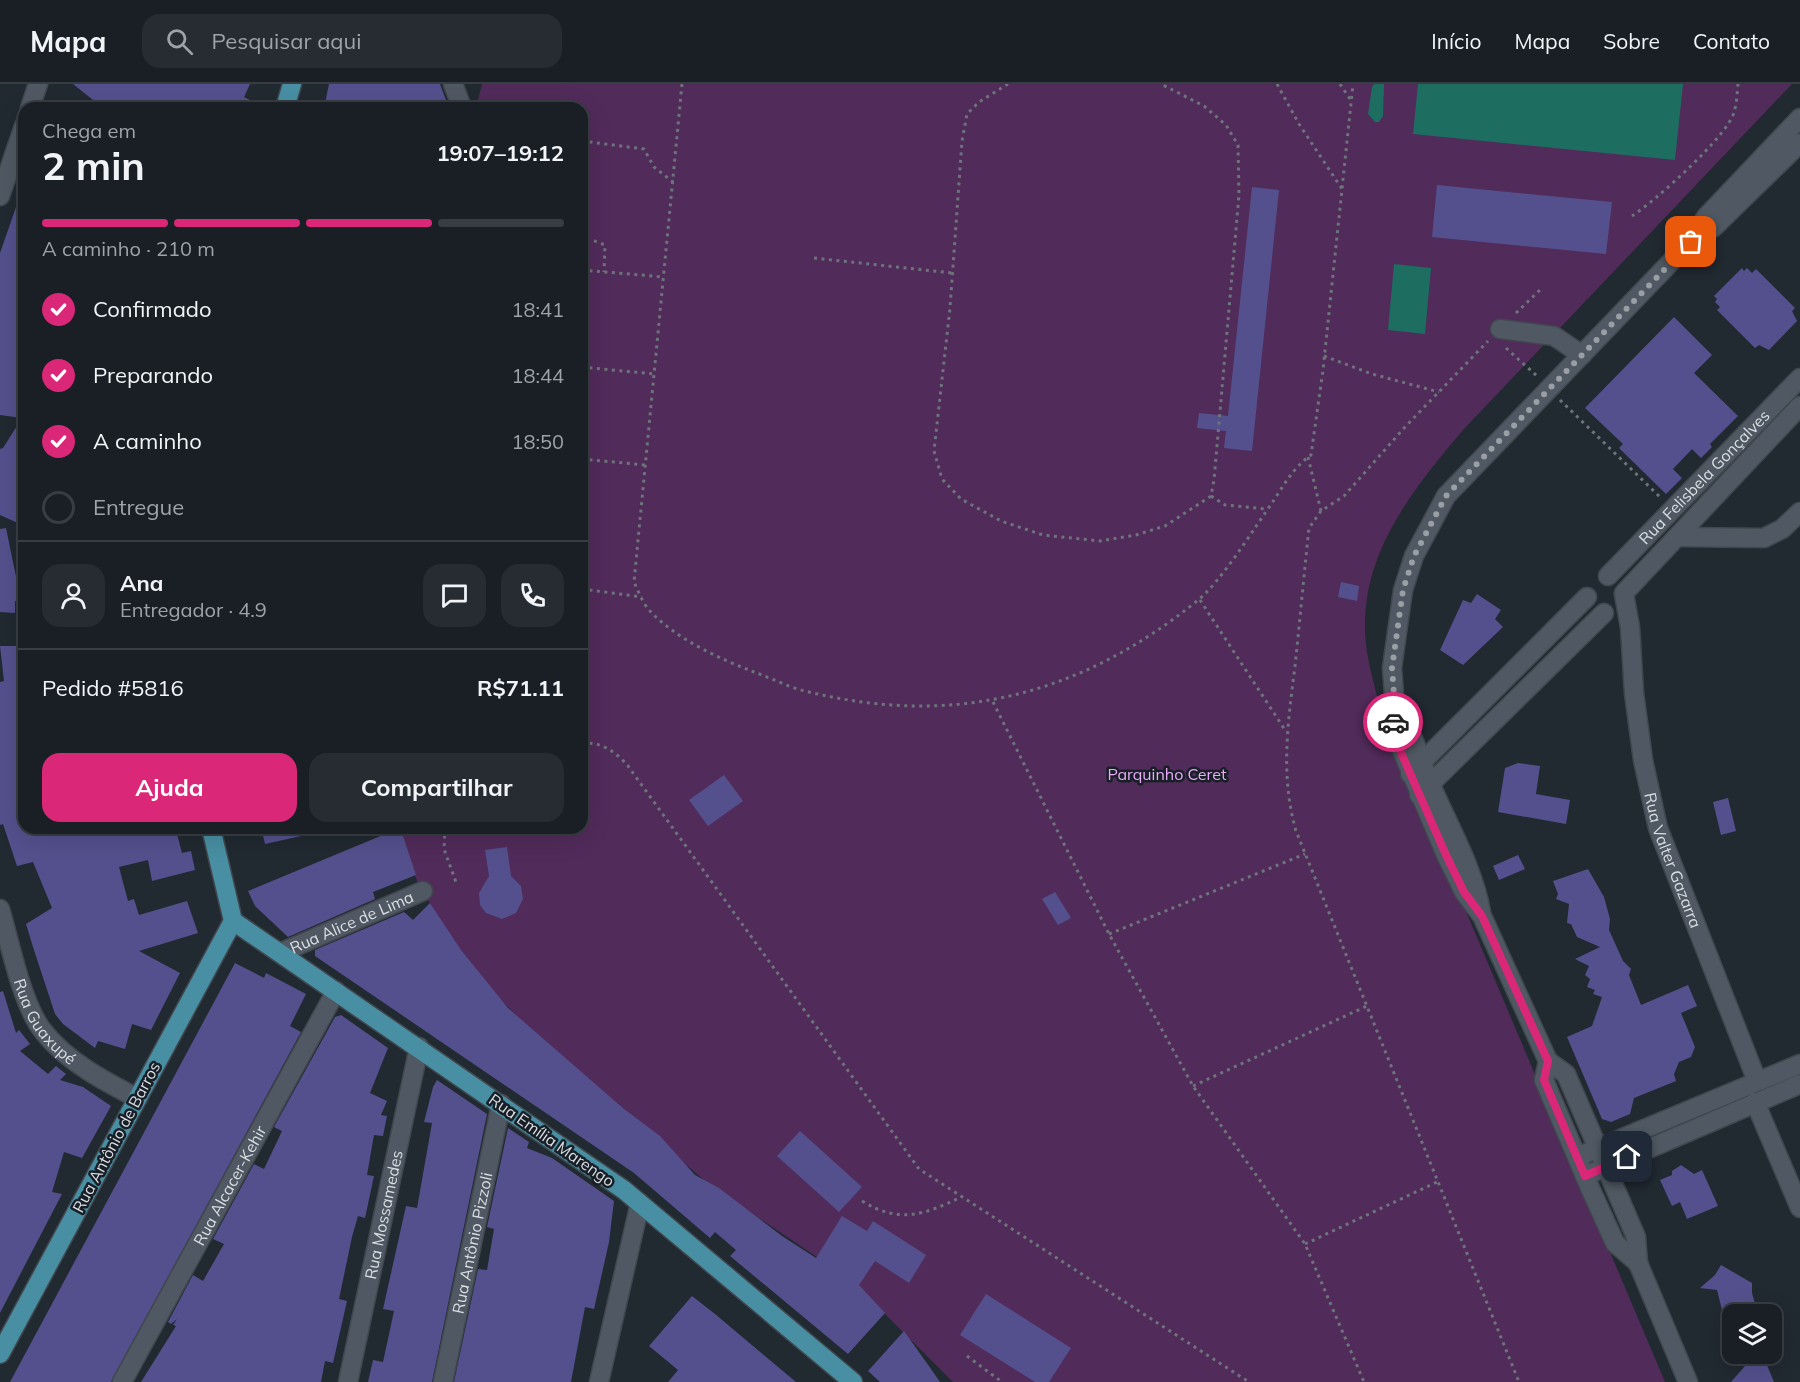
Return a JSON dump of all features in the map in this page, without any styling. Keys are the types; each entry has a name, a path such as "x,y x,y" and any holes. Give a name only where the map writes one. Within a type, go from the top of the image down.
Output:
{"main road":[{"path":"287,102 292,84"},
{"path":"212,834 233,921"},
{"name":"Rua Emília Marengo","path":"233,921 419,1047 640,1203 853,1382"},
{"name":"Rua Antônio de Barros","path":"0,1354 233,921"}],"street":[{"path":"32,102 38,84"},
{"path":"453,84 460,102"},
{"path":"1691,242 1706,217 1800,118"},
{"path":"0,196 18,144"},
{"path":"1688,1382 1638,1263 1636,1237 1566,1074 1548,1061 1482,916 1464,892 1415,768 1407,721 1395,707 1392,668 1403,590 1414,556 1446,496 1691,242 1714,227 1797,152"},
{"path":"1496,332 1554,336 1582,355"},
{"name":"Rua Felisbela Gonçalves","path":"1608,576 1800,378"},
{"name":"Rua Felisbela Gonçalves","path":"1624,594 1800,406"},
{"path":"1677,537 1764,538 1782,529 1800,512"},
{"path":"1415,768 1587,597 1589,586 1597,578 1608,576 1616,579 1624,594 1622,603 1614,611 1606,613 1425,789"},
{"name":"Rua Valter Gazarra","path":"1624,594 1630,627 1634,693 1643,760 1658,828 1757,1081"},
{"path":"1587,597 1596,611 1606,613 1630,627"},
{"name":"Rua Alice de Lima","path":"280,953 423,891"},
{"name":"Rua Guaxupé","path":"0,909 31,1011 43,1032 102,1080 137,1098"},
{"name":"Rua Alcacer-Kehir","path":"122,1382 336,991"},
{"name":"Rua Mossamedes","path":"348,1382 419,1047"},
{"path":"1548,1061 1544,1080 1585,1176 1615,1243 1638,1263"},
{"path":"1577,1157 1800,1064"},
{"path":"1585,1176 1800,1084"},
{"path":"1755,1102 1800,1208"},
{"name":"Rua Antônio Pizzoli","path":"443,1382 501,1104"},
{"path":"599,1382 640,1203"}],"path":[{"path":"682,84 634,582 648,609 676,631 724,660 803,691 877,704 956,706 993,702 1091,669 1135,644 1199,600 1267,510 1296,465 1308,457"},
{"path":"1008,84 979,102 967,114 958,186 952,273 934,451 942,479 961,499 1001,520 1043,534 1100,541 1136,535 1165,526 1211,496"},
{"path":"1161,84 1204,106 1226,125 1238,145 1239,195 1211,496"},
{"path":"1277,84 1299,124 1342,189"},
{"path":"1340,84 1351,100"},
{"path":"1321,511 1308,457 1324,356 1353,84"},
{"path":"1632,216 1649,205 1686,171 1726,125 1734,114 1738,84"},
{"path":"588,142 644,149 654,167 673,182"},
{"path":"588,238 605,245 604,272"},
{"path":"814,258 952,273"},
{"path":"588,271 663,278"},
{"path":"1519,1382 1305,854 1289,805 1286,731 1309,528 1321,511 1344,496 1496,332 1541,289"},
{"path":"1496,332 1549,388 1673,509"},
{"path":"1324,356 1372,374 1439,392"},
{"path":"588,368 654,374"},
{"path":"588,460 645,465"},
{"path":"1211,496 1225,505 1267,510"},
{"path":"588,590 642,597"},
{"path":"1199,600 1286,731"},
{"path":"993,702 1109,934 1193,1086 1305,1244 1364,1382"},
{"path":"588,742 617,753 628,766 919,1169 1249,1382"},
{"path":"445,834 444,849 457,885"},
{"path":"1109,934 1305,854"},
{"path":"1193,1086 1367,1006"},
{"path":"1305,1244 1437,1182"},
{"path":"862,1201 876,1210 895,1216 916,1215 961,1197"},
{"path":"967,1356 1002,1382"}],"green space":[{"name":"Parquinho Ceret","path":"482,84 1792,84 1463,430 1444,453 1409,498 1394,522 1372,574 1367,602 1366,641 1380,708 1665,1382 953,1382 851,1280 710,1185 546,1045 472,971 418,884 401,834 588,834 588,102 478,102"}],"shaded area":[{"path":"1374,84 1384,84 1383,116 1379,122 1375,122 1368,114 1372,87"},
{"path":"1418,84 1683,84 1675,160 1413,134"},
{"path":"1394,264 1431,268 1425,334 1388,330"}],"building":[{"path":"73,84 250,84 244,97 254,102 96,102"},
{"path":"329,84 440,84 447,102 325,102"},
{"path":"1437,185 1612,202 1606,254 1432,237"},
{"path":"1252,187 1279,190 1252,451 1224,448 1226,431 1197,428 1199,413 1228,416"},
{"path":"18,201 18,417 0,415 0,253"},
{"path":"1742,268 1744,271 1747,268 1752,273 1756,269 1795,308 1792,311 1797,321 1769,350 1759,345 1755,348 1717,310 1720,307 1715,302 1717,299 1714,296"},
{"path":"1674,317 1712,355 1694,373 1738,416 1710,444 1712,447 1701,458 1692,449 1673,469 1682,478 1666,494 1619,448 1623,444 1585,408"},
{"path":"18,424 18,523 0,515 0,449 3,448"},
{"path":"6,528 18,586 15,613 0,612 0,529"},
{"path":"1341,582 1359,586 1357,601 1338,597"},
{"path":"1477,594 1501,610 1495,619 1503,627 1463,665 1440,650 1463,600 1471,603"},
{"path":"0,646 18,646 18,834 177,834 182,853 191,851 195,870 152,881 148,860 119,867 128,901 134,899 139,915 187,901 198,933 139,951 180,973 151,1030 132,1024 125,1049 98,1041 95,1048 63,1024 55,1014 26,924 52,908 33,862 17,866 3,824 0,825 0,682 4,681"},
{"path":"1518,763 1540,766 1536,794 1570,800 1566,824 1498,812 1505,768"},
{"path":"724,775 743,801 708,826 689,800"},
{"path":"1728,798 1736,831 1721,835 1713,802"},
{"path":"263,834 310,834 265,844"},
{"path":"385,834 402,834 416,875 373,892 375,899 288,937 255,906 248,891"},
{"path":"507,847 511,876 521,886 523,899 516,913 502,919 486,913 480,905 479,893 489,876 485,850"},
{"path":"1518,855 1525,869 1499,880 1493,866"},
{"path":"1588,869 1604,897 1610,919 1609,930 1623,961 1631,969 1629,975 1641,1005 1688,985 1697,1006 1681,1013 1695,1047 1691,1057 1679,1062 1674,1074 1676,1081 1634,1098 1630,1114 1611,1122 1602,1119 1567,1037 1592,1026 1602,997 1593,994 1595,990 1587,987 1590,979 1585,975 1589,966 1575,959 1600,947 1577,937 1571,924 1567,923 1569,904 1556,899 1558,894 1553,881"},
{"path":"1055,892 1071,918 1058,925 1042,899"},
{"path":"430,903 461,950 508,1008 624,1109 660,1136 695,1175 719,1188 782,1236 816,1258 842,1216 867,1231 873,1221 926,1255 909,1283 875,1261 859,1285 885,1313 848,1354 730,1256 736,1250 715,1232 710,1238 634,1173 315,956 315,950 404,912 413,920"},
{"path":"235,963 264,978 266,973 306,994 290,1026 301,1032 111,1382 10,1382"},
{"path":"3,991 16,1033 19,1030 30,1044 20,1051 48,1074 56,1066 66,1074 60,1080 83,1087 111,1106 82,1158 64,1152 52,1192 62,1194 0,1313 0,992"},
{"path":"341,1015 388,1048 370,1093 387,1101 381,1115 387,1116 383,1136 374,1135 367,1175 374,1176 365,1218 358,1216 352,1237 339,1299 347,1301 333,1363 325,1361 321,1382 141,1382 176,1326 173,1325 177,1319 171,1324 168,1322 193,1275 203,1281 224,1244 213,1239 254,1164 264,1169 282,1131 274,1127 335,1017"},
{"path":"437,1080 487,1114 432,1382 368,1382 373,1360 383,1362 394,1311 383,1309 406,1206 417,1208 432,1123 424,1122"},
{"path":"508,1128 529,1142 527,1148 552,1158 614,1201 609,1242 594,1309 585,1307 571,1382 454,1382 478,1269 487,1270 494,1229 487,1227"},
{"path":"800,1131 862,1187 839,1212 777,1156"},
{"path":"1681,1165 1694,1174 1702,1170 1718,1206 1687,1219 1680,1202 1672,1206 1660,1180 1672,1175 1672,1171"},
{"path":"1721,1265 1752,1283 1755,1304 1722,1304 1722,1310 1717,1290 1700,1288 1715,1275"},
{"path":"986,1294 1071,1348 1049,1382 1035,1382 960,1335"},
{"path":"692,1296 796,1382 668,1382 678,1370 649,1346"},
{"path":"904,1331 940,1382 880,1382 868,1371"},
{"path":"1766,1364 1774,1382 1731,1382 1745,1366"}],"way so far":[{"path":"1393,722 1395,707 1392,668 1403,590 1414,556 1446,496 1484,454 1691,242"}],"route":[{"path":"1393,722 1392,727 1399,748 1446,855 1464,892 1482,916 1548,1061 1544,1080 1585,1176 1627,1157"}]}
